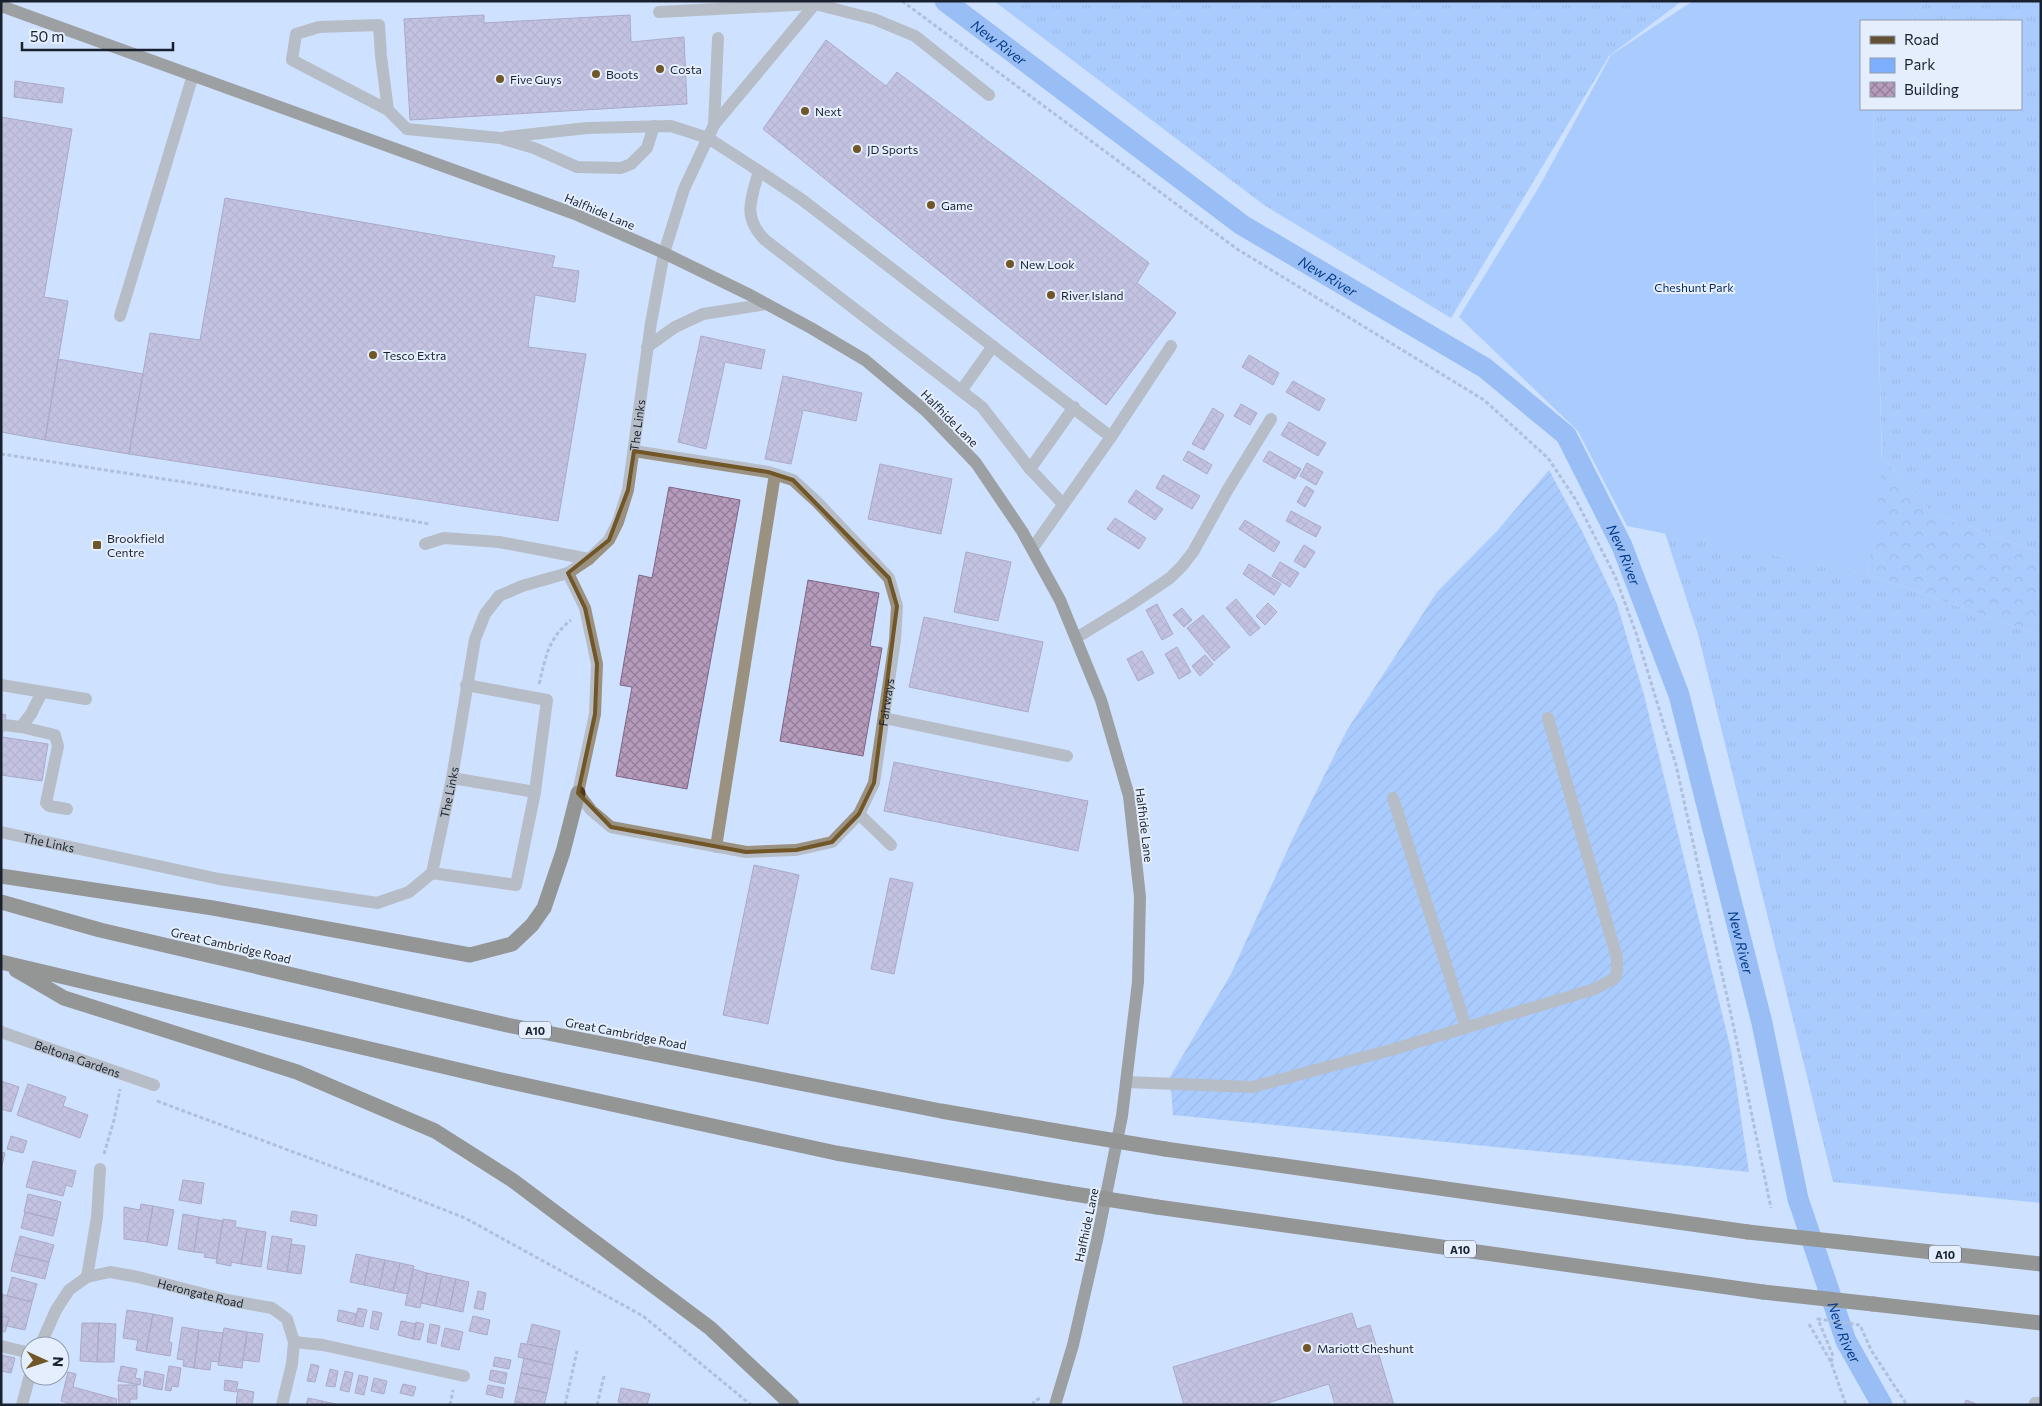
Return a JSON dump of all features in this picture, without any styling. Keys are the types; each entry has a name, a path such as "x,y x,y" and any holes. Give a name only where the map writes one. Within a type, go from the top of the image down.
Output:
{"highway":[{"path":"1,876 213,908 470,955 512,944 532,925 544,908 563,852 578,793"},
{"name":"Great Cambridge Road","path":"1,902 100,930 508,1024 941,1111 1165,1149 1748,1232 2041,1264"},
{"path":"2,962 64,998 297,1072 435,1131 512,1180 710,1328 792,1405"},
{"name":"A10","path":"2,962 497,1079 826,1151 1068,1194 1763,1292 2041,1323"}],"main road":[{"name":"Halfhide Lane","path":"1,6 575,214 664,253 767,304 865,360 928,412 976,463 1022,531 1060,600 1102,700 1129,796 1140,897 1138,982 1122,1116 1073,1345 1055,1405"}],"street":[{"path":"714,124 815,4"},
{"path":"659,12 815,4 874,19 915,36 989,95"},
{"path":"388,110 379,26 319,27 296,34 292,60 388,110 407,129 500,138 534,148 577,167 620,168 631,164 647,148 654,126"},
{"path":"714,124 718,38"},
{"path":"120,316 193,75"},
{"name":"The Links","path":"1,832 219,879 377,903 409,892 432,873 452,778 475,639 485,614 499,596 522,586 568,573 589,559 609,540 618,522 628,490 647,347 664,253 684,189 714,124"},
{"path":"500,138 587,128 654,126 671,126 708,138 801,199 1111,437"},
{"path":"759,171 750,201 755,230 765,240 982,407 1030,470 1063,504"},
{"path":"647,347 675,327 702,314 767,304"},
{"path":"961,391 993,346"},
{"path":"1032,549 1111,437 1171,346"},
{"path":"1030,470 1074,407"},
{"path":"1076,638 1170,578 1182,566 1193,552 1228,489 1271,419"},
{"name":"Fairways","path":"578,793 591,810 610,827 746,852 796,850 832,842 859,814 874,783 895,640 897,606 889,578 793,480 775,474 634,451"},
{"path":"716,847 775,474"},
{"path":"426,544 444,538 499,542 589,559"},
{"path":"568,573 585,608 596,664 595,714 578,793"},
{"path":"432,873 516,885 535,792 547,700 466,685"},
{"path":"1,686 86,699"},
{"path":"21,727 31,714 42,692"},
{"path":"884,718 1067,756"},
{"path":"1126,1082 1252,1087 1391,1050 1595,989 1615,978 1617,958 1548,718"},
{"path":"4,725 55,735 58,746 46,803 49,806 67,809"},
{"path":"452,778 535,792"},
{"path":"1393,798 1466,1027"},
{"path":"859,814 891,845"},
{"name":"Beltona Gardens","path":"1,1032 154,1085"},
{"path":"88,1277 97,1217 100,1169"},
{"name":"Herongate Road","path":"44,1336 56,1310 69,1290 88,1277 110,1272 138,1277 227,1300 272,1308 287,1319 294,1342 292,1364 282,1405"},
{"path":"294,1342 323,1344 464,1376"},
{"path":"1,1346 20,1351"},
{"path":"22,1405 27,1386"}],"path":[{"path":"902,1 1237,249 1484,400 1548,458 1576,500 1614,576 1636,633 1676,765 1735,1032 1771,1208"},
{"path":"1,454 190,483 440,526"},
{"path":"535,697 548,646 560,628 585,608"},
{"path":"100,1169 114,1120 123,1074"},
{"path":"154,1085 155,1101 371,1180 465,1218 643,1316 751,1405"},
{"path":"1831,1362 1833,1356 1818,1319 1860,1324 1871,1350 1907,1405"},
{"path":"1809,1324 1831,1362 1846,1405"},
{"path":"565,1405 577,1351"},
{"path":"597,1405 604,1376"}],"highlighted area":[{"path":"634,451 768,472 793,480 889,578 897,606 874,783 859,814 832,842 796,850 746,852 611,827 578,793 595,714 597,664 585,608 568,573 609,540 628,490"}],"green space":[{"path":"994,1 1682,1 1609,56 1451,318 1264,205"},
{"name":"Cheshunt Park","path":"1693,1 1925,1 1913,20 1860,20 1860,110 1873,110 1882,468 1867,574 1627,526 1578,431 1459,317 1539,187 1611,55"},
{"path":"1925,1 2041,1 2041,553 1932,513 1882,457 1873,110 2022,110 2022,20 1913,20"},
{"path":"1882,457 1932,513 2041,553 2041,636 1867,574"},
{"path":"1549,470 1582,531 1617,604 1644,695 1731,1050 1749,1172 1173,1115 1170,1077 1231,974 1293,838 1347,730 1437,592 1497,531"},
{"path":"1665,533 1867,574 2041,636 2041,1203 1833,1182 1698,634"}],"building":[{"path":"484,15 484,23 630,15 631,42 684,37 687,104 410,120 404,19"},
{"path":"826,40 886,86 897,72 1149,263 1137,283 1176,313 1106,405 763,129"},
{"path":"15,81 64,88 62,103 14,97"},
{"path":"1,117 72,129 44,297 68,301 45,440 1,432"},
{"path":"225,198 555,256 552,267 579,271 575,302 535,295 528,347 586,354 558,521 129,454 150,333 200,340"},
{"path":"701,336 765,350 761,369 725,362 706,449 678,442"},
{"path":"1249,355 1279,373 1273,385 1242,367"},
{"path":"58,359 143,374 129,454 45,440"},
{"path":"783,376 862,393 856,421 803,410 791,464 765,459"},
{"path":"1293,381 1325,399 1319,411 1286,392"},
{"path":"1241,404 1257,413 1250,425 1234,416"},
{"path":"1213,408 1224,415 1204,450 1192,444"},
{"path":"1289,422 1326,443 1318,456 1281,435"},
{"path":"1188,451 1212,465 1207,474 1183,460"},
{"path":"1269,451 1301,469 1295,479 1263,461"},
{"path":"1307,463 1323,472 1316,485 1300,476"},
{"path":"880,464 952,479 941,534 868,519"},
{"path":"1163,475 1200,496 1192,509 1156,488"},
{"path":"1306,486 1314,491 1305,507 1297,502"},
{"path":"669,487 740,500 687,789 616,776 632,687 620,685 639,575 652,578"},
{"path":"1136,490 1163,509 1155,520 1128,502"},
{"path":"1291,511 1321,527 1316,537 1286,521"},
{"path":"1115,518 1146,538 1139,549 1107,529"},
{"path":"1245,520 1280,542 1274,552 1239,529"},
{"path":"1304,545 1315,552 1305,568 1294,561"},
{"path":"966,552 1011,562 998,621 954,612"},
{"path":"1280,562 1299,573 1290,587 1272,576"},
{"path":"1249,564 1281,584 1274,595 1243,574"},
{"path":"808,580 879,593 870,646 882,648 863,756 780,741"},
{"path":"1236,599 1260,628 1250,636 1226,608"},
{"path":"1268,603 1277,612 1265,625 1256,616"},
{"path":"1157,604 1173,634 1162,640 1146,610"},
{"path":"1182,608 1192,620 1184,627 1173,615"},
{"path":"1203,615 1230,647 1214,661 1187,628"},
{"path":"924,617 1043,642 1028,712 909,687"},
{"path":"1177,647 1191,672 1179,679 1165,654"},
{"path":"1142,651 1154,673 1138,681 1127,659"},
{"path":"1205,655 1213,664 1200,676 1192,666"},
{"path":"1,714 6,715 2,737 48,744 42,781 1,775"},
{"path":"894,762 1088,801 1078,851 884,811"},
{"path":"754,865 799,875 768,1024 723,1015"},
{"path":"890,878 913,883 894,974 871,969"},
{"path":"1,1081 19,1087 11,1112 1,1109"},
{"path":"28,1084 66,1097 63,1106 88,1115 80,1138 17,1115"},
{"path":"11,1136 27,1141 23,1153 7,1149"},
{"path":"1,1152 5,1153 1,1170"},
{"path":"33,1161 76,1171 72,1187 66,1185 63,1196 26,1187"},
{"path":"183,1180 204,1183 201,1204 179,1200"},
{"path":"28,1194 61,1202 57,1220 24,1212"},
{"path":"141,1204 153,1206 147,1242 124,1239 124,1207 140,1210"},
{"path":"153,1206 174,1210 167,1246 147,1242"},
{"path":"292,1211 317,1215 316,1226 290,1221"},
{"path":"25,1212 57,1220 53,1236 21,1228"},
{"path":"183,1214 199,1217 194,1252 178,1249"},
{"path":"199,1217 223,1221 217,1259 204,1257 205,1253 194,1252"},
{"path":"223,1219 236,1221 235,1227 247,1229 241,1264 231,1262 231,1266 216,1263"},
{"path":"247,1229 266,1232 261,1267 241,1264"},
{"path":"20,1236 54,1245 49,1262 15,1254"},
{"path":"272,1236 292,1239 287,1272 267,1269"},
{"path":"291,1244 305,1246 301,1274 287,1272"},
{"path":"15,1254 49,1262 45,1279 11,1271"},
{"path":"356,1254 370,1257 364,1285 350,1282"},
{"path":"370,1257 385,1260 379,1288 364,1285"},
{"path":"385,1260 400,1263 393,1291 379,1288"},
{"path":"400,1263 414,1266 408,1294 393,1291"},
{"path":"413,1269 427,1273 420,1308 405,1305"},
{"path":"427,1273 442,1276 435,1306 421,1303"},
{"path":"442,1276 456,1279 449,1309 435,1306"},
{"path":"12,1277 37,1284 32,1302 7,1296"},
{"path":"456,1279 469,1282 463,1312 449,1309"},
{"path":"478,1291 486,1293 483,1310 474,1308"},
{"path":"1,1294 32,1302 25,1330 7,1326 9,1317 1,1315"},
{"path":"358,1308 367,1310 363,1327 354,1325"},
{"path":"127,1310 153,1314 146,1352 136,1350 138,1340 123,1338"},
{"path":"339,1310 357,1314 354,1325 337,1321"},
{"path":"373,1311 382,1313 378,1330 370,1328"},
{"name":"Mariott Cheshunt","path":"1352,1313 1357,1329 1370,1325 1394,1405 1335,1405 1329,1384 1261,1405 1184,1405 1173,1367"},
{"path":"153,1314 173,1318 169,1342 172,1343 170,1356 146,1352"},
{"path":"1,1316 9,1318 5,1332 1,1331"},
{"path":"473,1316 490,1320 487,1335 469,1331"},
{"path":"401,1321 416,1324 413,1339 398,1335"},
{"path":"416,1322 424,1324 420,1340 413,1339"},
{"path":"82,1323 99,1323 97,1362 80,1361"},
{"path":"99,1323 116,1324 114,1362 97,1362"},
{"path":"430,1324 440,1326 436,1344 427,1342"},
{"path":"532,1324 560,1331 556,1350 527,1344"},
{"path":"182,1327 199,1330 194,1368 183,1366 184,1360 177,1359"},
{"path":"224,1328 247,1332 242,1368 218,1365"},
{"path":"445,1328 463,1332 459,1350 441,1346"},
{"path":"199,1330 223,1333 219,1362 211,1361 210,1370 194,1368"},
{"path":"247,1332 263,1334 259,1362 243,1360"},
{"path":"521,1343 556,1350 553,1365 518,1357"},
{"path":"1,1355 15,1358 11,1373 1,1371"},
{"path":"495,1357 511,1360 509,1369 493,1366"},
{"path":"524,1358 553,1365 550,1379 521,1373"},
{"path":"311,1364 319,1366 315,1382 307,1381"},
{"path":"121,1366 137,1369 135,1378 141,1379 140,1385 118,1381"},
{"path":"169,1366 181,1368 178,1387 172,1386 171,1391 165,1390"},
{"path":"330,1369 338,1371 335,1387 326,1386"},
{"path":"491,1370 507,1373 505,1384 489,1380"},
{"path":"145,1371 164,1375 162,1390 143,1386"},
{"path":"345,1371 353,1373 349,1392 340,1390"},
{"path":"70,1372 76,1374 73,1387 117,1399 116,1405 75,1405 61,1401 65,1386 70,1386"},
{"path":"521,1373 550,1379 547,1393 518,1387"},
{"path":"359,1375 368,1377 364,1395 355,1393"},
{"path":"374,1378 387,1381 384,1394 371,1391"},
{"path":"225,1380 238,1382 236,1392 224,1390"},
{"path":"403,1384 416,1387 413,1396 400,1393"},
{"path":"118,1385 137,1385 137,1399 130,1399 130,1405 119,1405"},
{"path":"488,1385 504,1388 502,1398 486,1394"},
{"path":"518,1387 547,1393 544,1405 530,1405 515,1401"},
{"path":"621,1388 650,1394 647,1405 631,1405 618,1402"},
{"path":"238,1389 254,1392 252,1405 236,1405"},
{"path":"308,1398 322,1401 321,1405 306,1405"},
{"path":"1966,1400 1979,1405 1964,1405"},
{"path":"322,1401 336,1404 336,1405 321,1405"},
{"path":"515,1401 530,1405 514,1405"}],"waterway":[{"name":"New River","path":"945,1 1242,225 1485,368 1566,435 1622,546 1679,695 1762,1023 1798,1199 1846,1341 1882,1405"}],"place":[{"name":"Costa","path":"660,69"},
{"name":"Boots","path":"596,74"},
{"name":"Five Guys","path":"500,79"},
{"name":"Next","path":"805,111"},
{"name":"JD Sports","path":"857,149"},
{"name":"Game","path":"931,205"},
{"name":"New Look","path":"1010,264"},
{"name":"River Island","path":"1051,295"},
{"name":"Tesco Extra","path":"373,355"},
{"name":"Brookfield Centre","path":"97,545"},
{"name":"Mariott Cheshunt","path":"1307,1348"}]}
